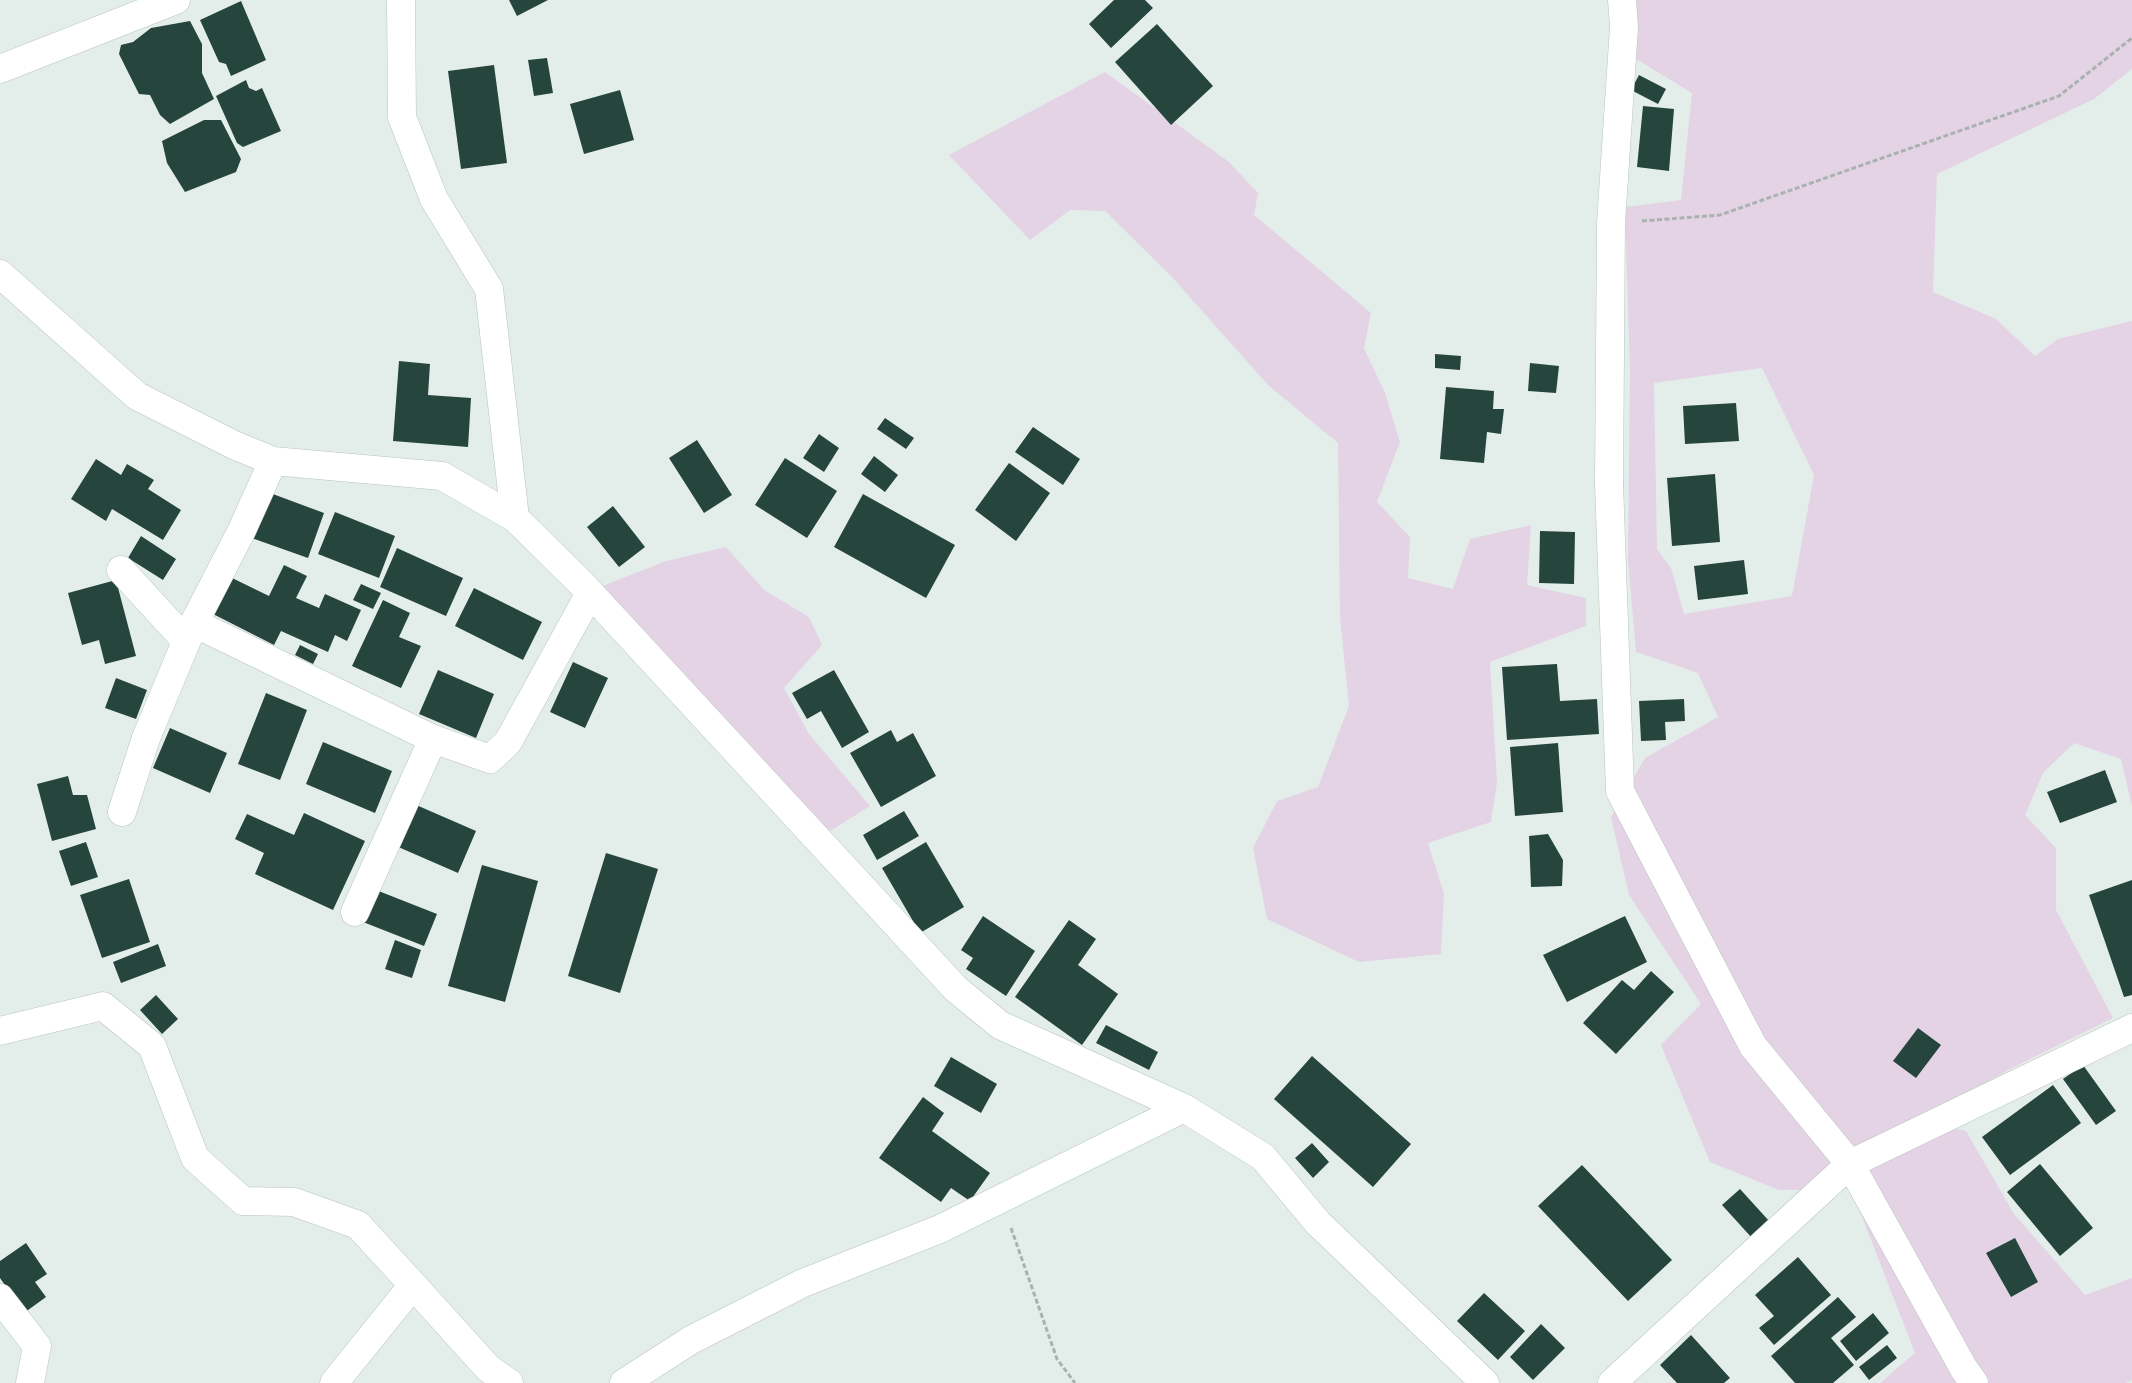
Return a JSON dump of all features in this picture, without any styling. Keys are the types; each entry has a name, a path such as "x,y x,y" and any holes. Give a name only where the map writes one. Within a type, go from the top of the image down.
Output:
{"street":[{"path":"0,69 176,0"},
{"path":"401,0 402,117 434,199 489,289 515,518"},
{"path":"1622,0 1624,27 1611,223 1609,483 1620,791 1753,1046 1850,1164 1964,1369 1974,1383"},
{"path":"0,274 138,396 234,445 273,461 442,476 515,518 568,570 589,595 956,989 1000,1025 1184,1108 1263,1157 1318,1223 1484,1383"},
{"path":"122,812 146,738 190,632 241,532 273,461"},
{"path":"121,570 190,632 433,739 490,759 508,742 589,595"},
{"path":"355,912 433,739"},
{"path":"0,1031 103,1006 152,1046 195,1158 243,1201 294,1202 358,1225 488,1368 509,1383"},
{"path":"1612,1383 1850,1164 2132,1028"},
{"path":"624,1383 691,1340 804,1283 940,1229 1184,1108"},
{"path":"334,1383 413,1285"},
{"path":"0,1298 37,1346 30,1383"}],"path":[{"path":"1611,223 1720,215 2059,96 2132,38"},
{"path":"1000,1199 1058,1359 1075,1383"}],"shaded area":[{"path":"1633,0 2132,0 2132,69 2094,99 1937,174 1933,292 1996,319 2035,356 2058,339 2132,321 2132,806 2121,759 2074,743 2043,773 2025,815 2056,848 2056,910 2113,1018 2014,1067 1923,1117 1802,1190 1779,1190 1710,1162 1661,1045 1701,1004 1629,895 1611,817 1645,758 1718,717 1698,673 1636,652 1628,560 1630,370 1625,207 1681,200 1692,93 1636,59","holes":["1762,368 1814,475 1792,596 1684,614 1671,568 1657,549 1654,383"]},
{"path":"1105,72 1229,162 1258,193 1254,215 1371,313 1364,348 1385,393 1400,442 1377,502 1410,537 1408,578 1453,589 1470,539 1531,525 1527,585 1586,598 1586,626 1490,662 1497,782 1491,822 1428,843 1444,894 1441,954 1359,962 1267,919 1253,848 1277,801 1318,787 1349,706 1340,618 1338,443 1268,385 1171,276 1105,211 1070,210 1030,240 949,155"},
{"path":"726,547 764,590 809,617 822,645 784,688 809,734 870,806 827,833 600,587 666,561"},
{"path":"1936,1124 1966,1131 2014,1214 2085,1295 2132,1278 2132,1380 2126,1383 1880,1383 1915,1353 1847,1178"}],"building":[{"path":"509,0 548,0 517,16"},
{"path":"1114,0 1145,0 1153,8 1111,48 1089,24"},
{"path":"241,1 266,60 231,76 226,64 219,62 200,20"},
{"path":"190,21 202,44 202,73 214,99 170,124 160,115 150,95 139,94 119,54 121,45 133,42 151,28"},
{"path":"1157,24 1213,86 1171,125 1115,62"},
{"path":"547,58 553,93 534,96 528,60"},
{"path":"494,65 507,163 461,169 448,71"},
{"path":"1639,75 1666,89 1658,104 1631,90"},
{"path":"246,80 249,88 256,91 262,88 281,131 243,147 237,143 216,96"},
{"path":"620,90 634,140 584,154 570,104"},
{"path":"1643,106 1674,109 1669,171 1637,167"},
{"path":"204,120 221,120 241,159 236,172 185,192 167,163 162,141"},
{"path":"1435,354 1461,356 1460,370 1435,368"},
{"path":"399,361 430,364 428,395 471,398 468,447 393,441"},
{"path":"1530,363 1559,366 1556,393 1528,391"},
{"path":"1446,387 1494,391 1493,409 1504,409 1501,434 1487,432 1484,463 1440,459"},
{"path":"1736,403 1739,441 1685,444 1683,406"},
{"path":"885,418 914,438 906,449 877,429"},
{"path":"1033,427 1080,459 1063,485 1015,452"},
{"path":"819,434 839,448 824,472 803,458"},
{"path":"697,440 732,495 704,513 669,458"},
{"path":"874,456 898,475 885,492 861,474"},
{"path":"785,458 837,491 807,538 755,505"},
{"path":"96,459 121,475 127,464 154,480 148,489 181,510 163,540 112,509 106,521 71,499"},
{"path":"1009,463 1050,493 1016,541 975,510"},
{"path":"1715,474 1720,542 1672,546 1667,478"},
{"path":"262,490 324,513 308,558 246,536"},
{"path":"863,494 955,545 926,598 834,547"},
{"path":"613,506 645,547 619,567 587,527"},
{"path":"335,512 395,536 379,578 318,554"},
{"path":"1540,531 1575,532 1574,584 1539,583"},
{"path":"141,536 176,559 163,580 128,558"},
{"path":"397,548 463,578 446,616 380,587"},
{"path":"1744,560 1748,594 1698,600 1694,566"},
{"path":"284,565 307,576 296,598 319,608 325,594 361,610 347,641 335,635 328,652 281,631 274,645 213,614 230,577 269,596"},
{"path":"116,580 136,656 105,664 99,640 82,645 68,593"},
{"path":"361,584 381,593 373,609 353,600"},
{"path":"474,588 542,622 523,660 455,626"},
{"path":"383,600 410,613 399,637 421,646 401,688 352,666"},
{"path":"300,645 318,654 313,664 295,655"},
{"path":"573,662 608,678 585,728 550,712"},
{"path":"1557,664 1560,701 1597,699 1599,734 1507,740 1502,667"},
{"path":"438,670 494,694 476,738 419,714"},
{"path":"834,670 869,732 842,748 821,711 807,719 792,693"},
{"path":"116,678 147,690 136,719 105,708"},
{"path":"266,693 307,710 280,780 238,764"},
{"path":"1684,699 1685,721 1665,722 1666,740 1641,741 1639,701"},
{"path":"170,728 227,753 210,793 153,768"},
{"path":"891,730 897,742 913,733 936,776 881,807 850,753"},
{"path":"323,742 392,771 375,813 306,784"},
{"path":"1558,743 1563,812 1515,816 1510,747"},
{"path":"2105,770 2117,802 2060,823 2047,792"},
{"path":"68,776 73,795 87,795 96,829 52,841 37,784"},
{"path":"414,804 476,831 458,873 396,846"},
{"path":"904,811 919,836 877,860 863,835"},
{"path":"304,813 365,841 333,910 255,874 264,853 235,839 247,814 294,835"},
{"path":"1548,834 1563,860 1562,886 1531,887 1529,836"},
{"path":"86,842 98,877 71,886 59,851"},
{"path":"926,842 964,907 920,933 882,868"},
{"path":"606,853 658,869 620,993 568,976"},
{"path":"482,865 538,881 505,1002 448,986"},
{"path":"129,879 150,942 102,958 80,895"},
{"path":"2132,880 2132,995 2124,997 2089,895"},
{"path":"376,890 437,914 424,946 363,922"},
{"path":"983,916 1035,951 1006,996 966,969 973,958 961,950"},
{"path":"1625,916 1647,962 1567,1002 1543,955"},
{"path":"1069,920 1096,939 1078,965 1118,994 1082,1045 1015,997"},
{"path":"395,940 421,950 412,978 385,969"},
{"path":"158,944 166,966 121,983 113,962"},
{"path":"1651,971 1674,992 1616,1054 1583,1023 1622,980 1634,990"},
{"path":"156,995 178,1019 162,1034 140,1010"},
{"path":"1106,1025 1158,1052 1149,1070 1096,1043"},
{"path":"1918,1028 1941,1045 1916,1078 1893,1061"},
{"path":"1312,1056 1411,1144 1373,1187 1274,1099"},
{"path":"951,1057 997,1084 981,1113 934,1086"},
{"path":"2083,1065 2116,1111 2096,1125 2063,1079"},
{"path":"2053,1085 2081,1123 2010,1175 1982,1137"},
{"path":"923,1097 944,1113 932,1131 990,1173 970,1201 951,1188 941,1202 879,1158"},
{"path":"1312,1143 1329,1162 1313,1178 1295,1158"},
{"path":"2040,1164 2093,1228 2060,1256 2007,1192"},
{"path":"1582,1165 1672,1260 1628,1301 1538,1206"},
{"path":"1740,1189 1770,1222 1752,1238 1722,1205"},
{"path":"2015,1238 2038,1282 2011,1297 1986,1253"},
{"path":"26,1243 47,1274 35,1282 46,1297 24,1313 0,1278 0,1261"},
{"path":"1798,1257 1831,1295 1774,1345 1759,1328 1774,1316 1755,1295"},
{"path":"1484,1293 1525,1331 1498,1360 1457,1321"},
{"path":"1838,1297 1856,1317 1831,1338 1854,1365 1833,1383 1795,1383 1771,1356"},
{"path":"1873,1313 1889,1333 1856,1361 1840,1341"},
{"path":"1541,1324 1565,1348 1533,1380 1510,1357"},
{"path":"1691,1335 1730,1378 1724,1383 1677,1383 1660,1365"},
{"path":"1887,1345 1897,1358 1869,1380 1859,1367"}]}
